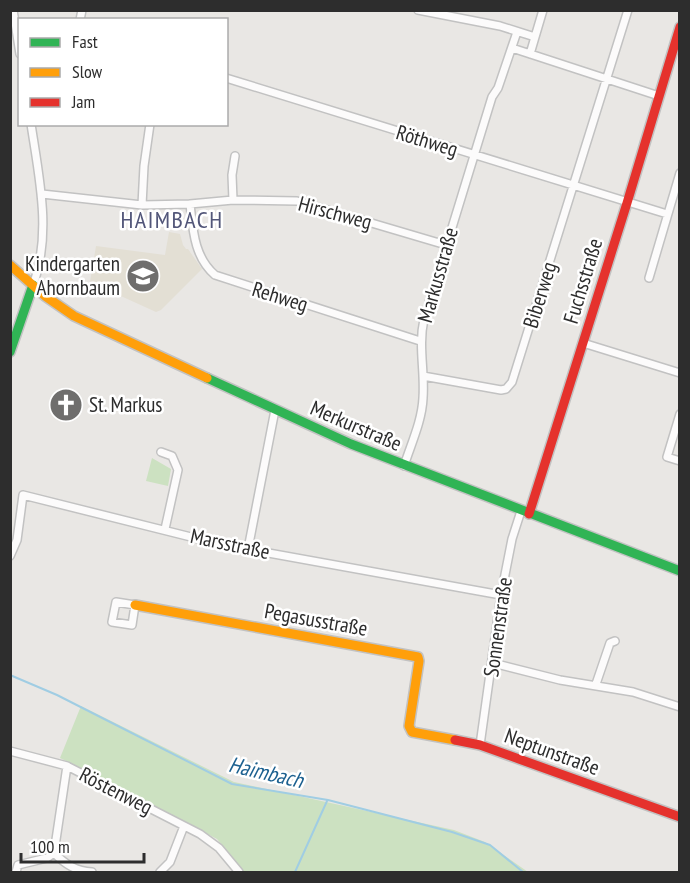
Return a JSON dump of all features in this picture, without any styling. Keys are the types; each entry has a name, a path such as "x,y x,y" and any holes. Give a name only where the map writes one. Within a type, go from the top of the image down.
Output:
{"street":[{"path":"13,10 18,41"},
{"path":"418,10 500,26 535,37"},
{"path":"530,54 543,10"},
{"name":"Biberweg","path":"423,376 501,390 510,386 608,80 628,10"},
{"name":"Fuchsstraße","path":"525,512 583,344 680,27"},
{"name":"Markusstraße","path":"404,466 422,410 423,376 420,341 424,319 492,97 498,88 517,32"},
{"path":"512,48 659,96"},
{"name":"Röthweg","path":"228,79 667,214"},
{"path":"10,352 38,272 40,258 42,194 31,126"},
{"path":"142,205 150,126"},
{"path":"233,200 232,175 236,156"},
{"path":"649,278 680,173"},
{"name":"Hirschweg","path":"42,194 142,205 233,200 297,201 446,245"},
{"name":"Rehweg","path":"190,204 198,252 204,264 215,275 420,341"},
{"name":"Merkurstraße","path":"10,265 61,308 81,319 275,410 404,466 680,571"},
{"path":"583,344 680,373"},
{"path":"248,549 275,410"},
{"path":"680,414 667,457 680,461"},
{"path":"161,452 172,456 177,470 165,530"},
{"name":"Marsstraße","path":"10,556 17,540 23,495 219,544 501,595"},
{"name":"Sonnenstraße","path":"480,745 501,595 512,539 525,512"},
{"name":"Pegasusstraße","path":"135,605 418,657 409,729"},
{"path":"596,684 610,643 615,641"},
{"path":"493,663 560,680 596,684 633,692 680,707"},
{"name":"Neptunstraße","path":"409,729 417,734 480,745 680,817"},
{"name":"Röstenweg","path":"10,751 67,766 211,840 228,857 239,873"},
{"path":"16,873 18,865 47,858 54,853 67,766"},
{"path":"160,873 170,862 184,826"},
{"path":"54,853 67,865 82,872 92,873"}],"shaded area":[{"name":"Kindergarten Ahornbaum","path":"169,232 180,234 183,245 202,269 161,310 156,312 90,282 96,246 165,255"}],"green space":[{"path":"152,458 171,469 168,486 146,481"},
{"path":"81,706 234,782 454,830 485,842 528,872 243,872 217,839 60,758"}],"waterway":[{"name":"Haimbach","path":"10,675 57,695 232,784 328,800 452,832 490,845 523,872"},
{"path":"295,872 327,801"}],"traffic: fast":[{"path":"10,352 33,285"},
{"path":"207,378 351,444 680,571"}],"traffic: slow":[{"path":"10,265 45,296 74,316 207,378"},
{"path":"135,605 418,657 409,726 412,732 455,740"}],"traffic: jam":[{"path":"529,514 680,27"},
{"path":"455,740 480,745 680,817"}],"place":[{"name":"Kindergarten Ahornbaum","path":"143,276"},
{"name":"St. Markus","path":"66,405"}],"district":[{"name":"HAIMBACH","path":"172,220"}]}
